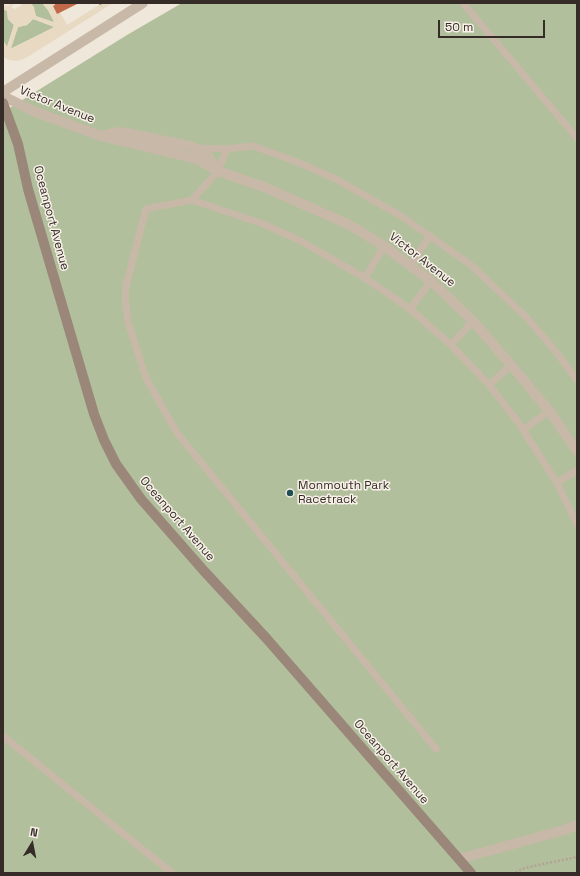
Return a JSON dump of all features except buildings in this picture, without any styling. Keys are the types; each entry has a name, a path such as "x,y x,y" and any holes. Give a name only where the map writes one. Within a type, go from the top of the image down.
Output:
{"main road":[{"name":"Oceanport Avenue","path":"3,103 18,144 28,189 94,414 104,440 116,464 127,481 151,511 266,639 471,873"}],"street":[{"path":"3,92 142,3"},
{"name":"Victor Avenue","path":"3,96 33,111 101,136 190,157 218,171 264,187 307,205 348,224 384,246 431,281 473,321 549,411 577,451"},
{"name":"Victor Avenue","path":"101,136 119,132 128,133 193,147 206,154 218,171"},
{"path":"459,859 564,830 577,825"}],"lane":[{"path":"463,3 577,138"},
{"name":"Victor Avenue","path":"193,147 227,149 253,146 292,160 334,178 401,216 471,265 527,318 553,348 577,380"},
{"path":"192,200 218,171 227,149"},
{"path":"436,749 177,433 146,378 128,322 125,297 134,251 146,208 192,200 270,227 299,240 365,278 410,308 451,345 489,385 524,429 557,483 577,524"},
{"path":"410,265 430,236"},
{"path":"365,278 384,246"},
{"path":"410,308 431,281"},
{"path":"451,345 473,321"},
{"path":"489,385 511,365"},
{"path":"524,429 549,411"},
{"path":"557,483 577,470"},
{"path":"3,736 169,872"}],"path":[{"path":"100,3 101,7"},
{"path":"516,873 529,867 577,857"}],"green space":[{"path":"31,3 42,3 48,10 55,23 35,16"},
{"name":"Monmouth Park Racetrack","path":"182,3 577,3 577,873 3,873 3,112 127,35"},
{"path":"3,9 7,11 8,19 14,25 7,47 3,40"},
{"path":"33,19 55,27 10,49 18,27 27,25"}],"shaded area":[{"path":"11,3 15,3 11,7 15,9 21,6 22,3 31,3 34,7 36,16 54,22 48,10 42,3 54,3 57,14 60,12 67,25 102,3 113,3 26,58 17,61 9,60 3,57 3,40 7,47 14,25 8,19 7,11 3,9 3,5 8,6","holes":["33,19 54,27 11,49 18,27 27,25"]}],"place":[{"name":"Monmouth Park Racetrack","path":"290,493"}]}
